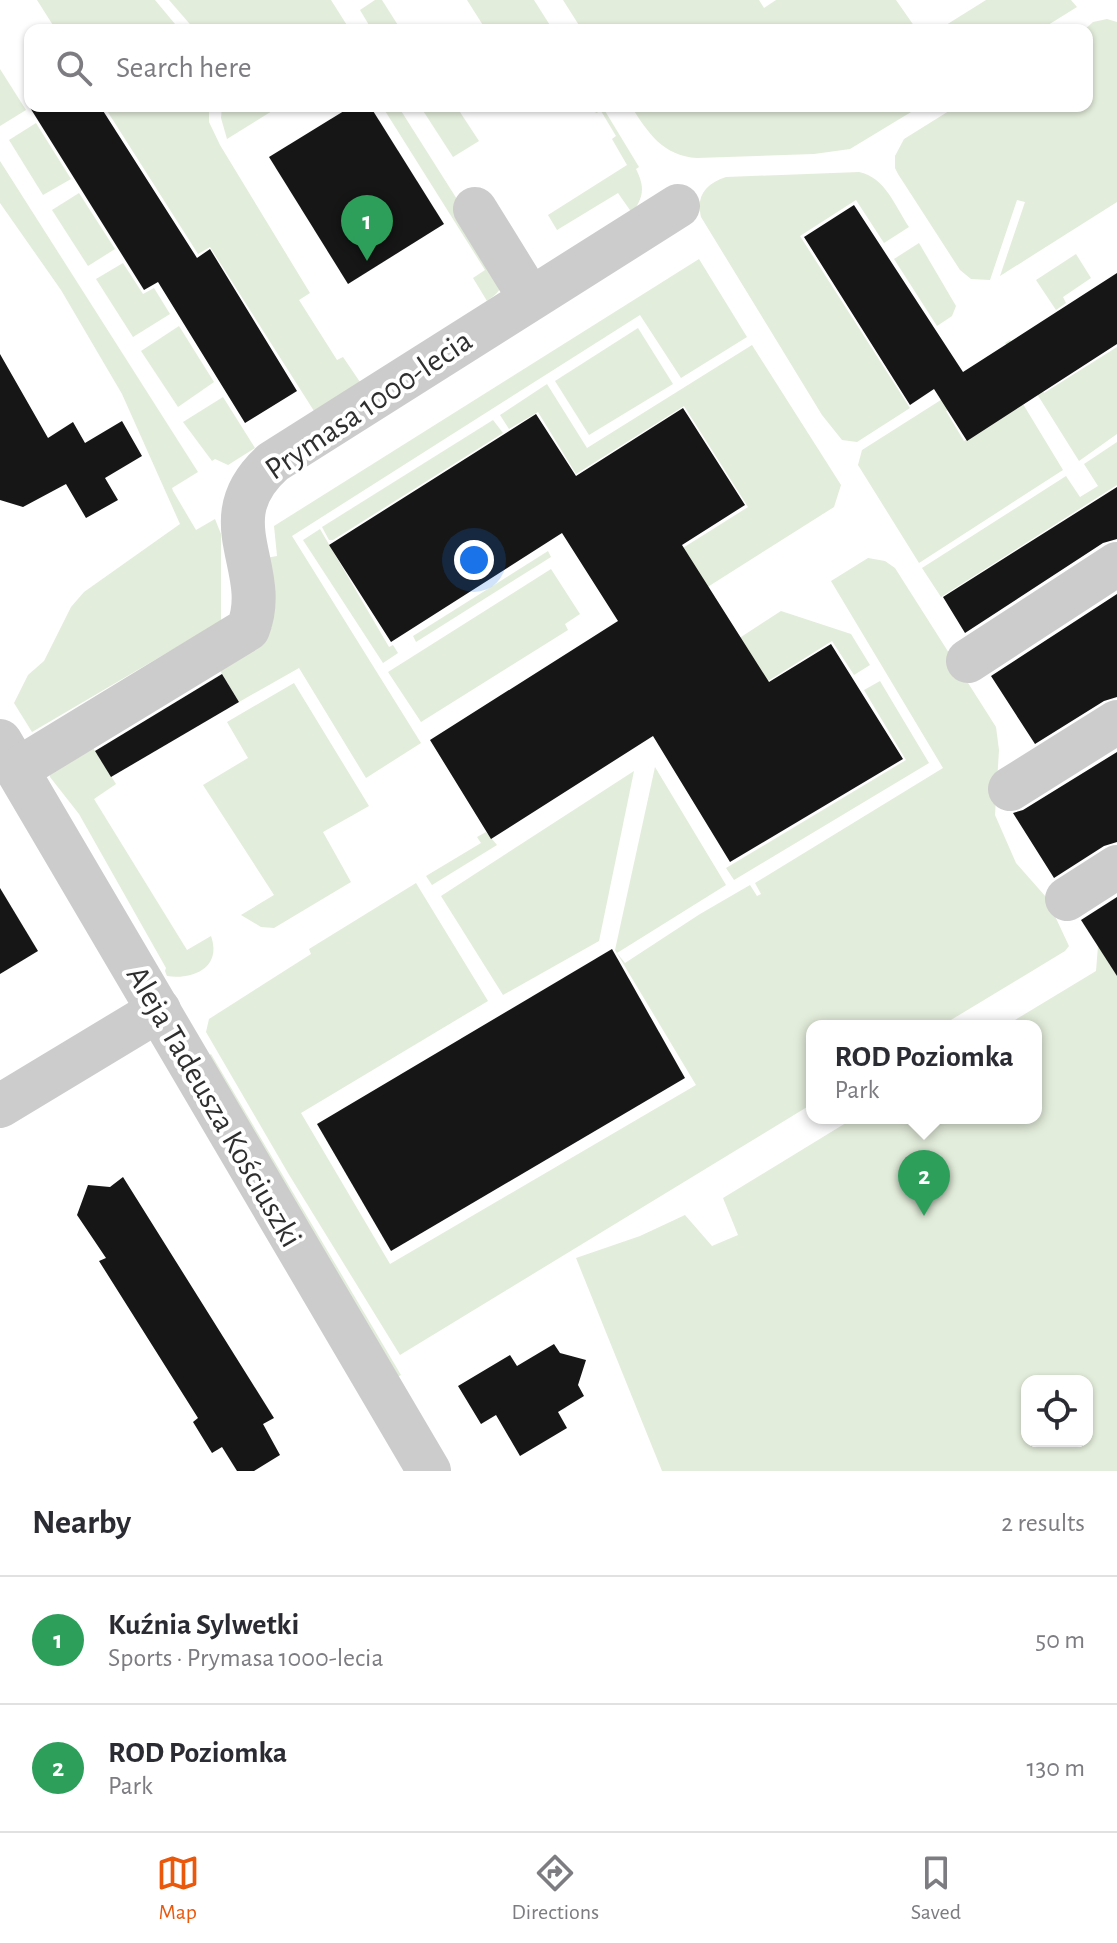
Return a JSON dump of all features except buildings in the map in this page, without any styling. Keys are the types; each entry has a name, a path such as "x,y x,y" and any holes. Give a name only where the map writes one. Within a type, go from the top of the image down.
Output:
{"street":[{"name":"Prymasa 1000-lecia","path":"9,755 248,629 254,606 242,518 246,497 256,477 273,462 678,206"},
{"path":"475,209 530,298"},
{"path":"968,661 1117,564"},
{"path":"1010,789 1117,722"},
{"name":"Aleja Tadeusza Kościuszki","path":"9,755 427,1470"},
{"path":"1067,899 1117,867"},
{"path":"0,1106 159,1010"}],"green space":[{"path":"37,0 155,0 175,24 52,24"},
{"path":"169,0 331,0 346,24 190,24"},
{"path":"375,0 382,0 397,24 368,24 360,10"},
{"path":"467,0 534,0 549,24 482,24"},
{"path":"563,0 759,0 764,8 776,0 896,0 913,24 578,24"},
{"path":"986,0 1071,0 1077,7 1050,24 948,24"},
{"path":"1107,19 1117,22 1117,202 1000,276 1025,202 1017,200 990,280 971,279 960,270 898,174 895,156 904,139 947,112 1093,112 1093,22"},
{"path":"0,69 24,111 0,126"},
{"path":"108,112 209,112 209,122 220,145 310,293 299,300 337,360 343,357 360,382 314,411 210,247 198,254"},
{"path":"222,112 270,112 227,139"},
{"path":"386,112 402,112 498,264 500,289 487,301 473,278 485,270"},
{"path":"424,112 460,112 479,141 453,157"},
{"path":"602,112 606,112 639,167 636,169 642,187 639,202 632,213 618,193 557,230 548,215 627,165 612,139 616,136"},
{"path":"635,112 911,112 850,149 814,154 697,158 675,153 650,134"},
{"path":"36,123 71,179 43,195 9,140"},
{"path":"0,161 198,472 172,488 196,530 215,519 221,534 221,621 32,732 14,703 28,675 44,661 71,607 84,592 180,524 122,394 61,290 0,203"},
{"path":"859,172 883,186 909,227 884,243 856,200 800,236 910,408 857,442 842,440 822,415 701,217 700,203 708,187 726,177"},
{"path":"79,193 115,249 88,266 52,210"},
{"path":"919,243 956,306 952,316 937,326 894,259"},
{"path":"1076,254 1091,278 1063,297 1066,303 1056,310 1036,280"},
{"path":"699,259 747,337 681,378 640,315 292,536 421,743 366,778 299,668 239,702 218,667 267,634 272,627 266,558 277,556 274,526"},
{"path":"123,263 143,294 154,288 170,314 133,337 96,279"},
{"path":"179,326 214,382 178,407 141,351"},
{"path":"638,328 673,384 589,435 555,381"},
{"path":"1010,340 1044,393 1117,347 1117,434 1079,461 1005,343"},
{"path":"752,345 841,485 834,507 665,614 640,575 748,507 684,406 576,474 538,412 509,429 500,415 547,384 587,448"},
{"path":"996,365 1004,376 946,411 964,441 1023,404 1063,470 919,563 858,465 862,450"},
{"path":"223,397 255,448 228,465 215,459 212,461 183,422"},
{"path":"493,420 503,433 329,540 322,527"},
{"path":"1117,442 1117,485 941,597 922,568 1066,476 1080,497 1098,486 1084,464"},
{"path":"320,529 389,647 393,645 398,653 383,663 303,540"},
{"path":"548,551 551,557 416,642 413,636"},
{"path":"868,558 885,561 895,568 996,727 999,750 995,815 1016,863 1046,897 1069,946 951,1020 806,1020 806,1108 400,1355 206,1032 209,1019 311,954 309,949 416,883 488,1001 301,1113 390,1264 696,1085 615,950 655,767 726,885 617,953 625,963 750,885 757,896 761,894 755,883 943,768 831,581"},
{"path":"551,569 580,614 565,624 568,630 421,722 388,672"},
{"path":"781,611 851,634 870,665 854,675 832,641 725,708 698,665"},
{"path":"880,681 929,763 734,880 726,868 906,760 864,690"},
{"path":"294,683 369,806 323,832 351,882 274,928 261,927 241,915 274,895 203,785 248,758 227,722"},
{"path":"90,743 116,784 94,799 187,950 211,936 213,956 196,973 167,976 166,968 79,814 50,777 50,767"},
{"path":"634,771 599,941 503,995 441,896"},
{"path":"486,832 497,845 432,885 426,876 481,843 477,837"},
{"path":"1117,934 1117,1471 662,1471 576,1258 640,1236 685,1215 712,1246 738,1235 723,1198 844,1124 1042,1124 1042,1020 1015,1020 1096,971 1098,946"},
{"path":"211,1054 401,1375 394,1379 204,1058"}],"place":[{"name":"Kuźnia Sylwetki","path":"367,261"},
{"name":"ROD Poziomka","path":"924,1216"}]}
